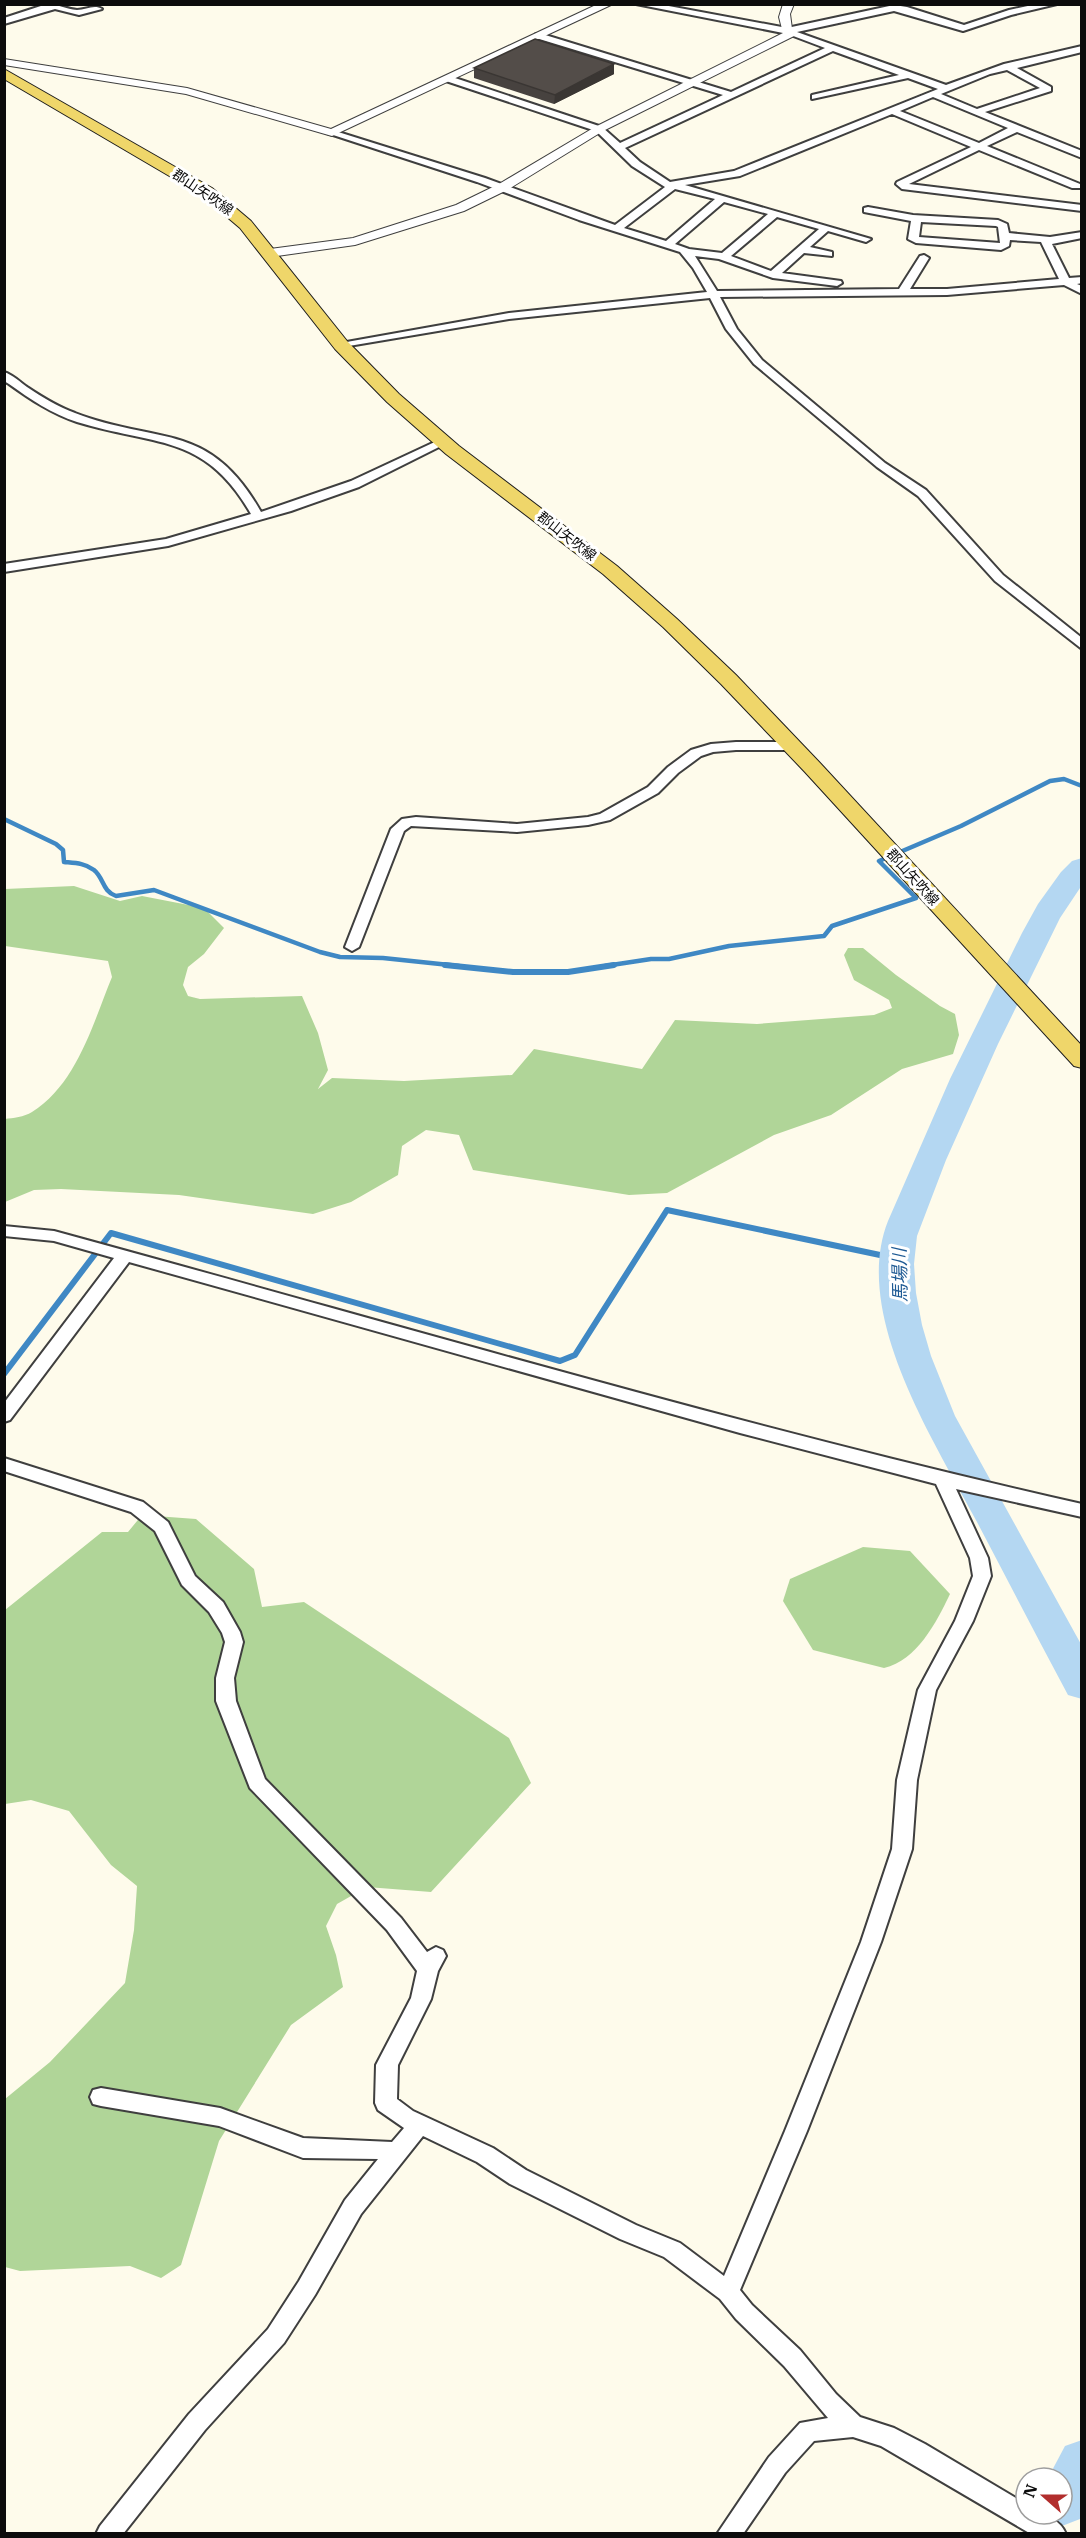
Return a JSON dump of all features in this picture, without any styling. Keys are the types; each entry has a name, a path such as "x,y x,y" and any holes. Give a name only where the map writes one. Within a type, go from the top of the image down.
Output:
{"main road":[{"name":"郡山矢吹線","path":"4,73 216,197 245,222 341,346 394,399 443,442 561,531 640,596 720,670 793,746 1082,1061"}],"street":[{"path":"332,133 608,4"},
{"path":"640,4 789,32 834,46 945,88"},
{"path":"789,4 784,23 789,32"},
{"path":"270,253 371,237 440,216 503,188 599,129 789,32 894,8 904,9 956,27 971,27 998,16 1053,4"},
{"path":"4,21 53,5 74,14 98,9"},
{"path":"539,36 732,95"},
{"path":"618,148 834,46"},
{"path":"617,228 672,186 682,182 736,174 945,88 1007,66 1082,49"},
{"path":"4,62 187,90 332,133 503,188 686,252 723,257 773,275 818,276 857,292"},
{"path":"976,112 1048,89 1007,66"},
{"path":"815,97 909,75"},
{"path":"449,79 599,129 636,164 672,186 866,239"},
{"path":"935,94 1015,129 1079,153"},
{"path":"892,111 978,147 1079,185 1063,206"},
{"path":"1015,129 901,184 906,187 969,196 1082,208"},
{"path":"668,244 722,198"},
{"path":"868,210 880,214 998,223 1003,226 1005,244 1001,247 916,240 913,238 917,217"},
{"path":"723,257 775,213"},
{"path":"773,275 826,228"},
{"path":"1005,236 1048,240 1082,235"},
{"path":"1048,240 1046,245 1065,281 1082,291"},
{"path":"802,249 828,254"},
{"path":"686,252 715,293 729,325 742,346 758,362 881,465 922,493 999,578 1082,645"},
{"path":"903,292 924,258"},
{"path":"341,346 509,316 715,293 903,292 1000,288 1082,280"},
{"path":"4,375 47,404 79,419 171,441 209,457 224,467 258,516"},
{"path":"4,568 168,542 287,508 355,484 443,442"},
{"path":"352,947 398,829 407,822 423,821 517,828 588,821 619,810 652,790 696,753 728,746 793,746"},
{"path":"4,1231 54,1236 741,1427 948,1481 1082,1512"},
{"path":"4,1416 124,1257"},
{"path":"4,1464 137,1507 162,1527 188,1580 216,1607 231,1632 234,1642 225,1678 226,1701 257,1783 432,1962 421,1999 387,2065 386,2103 405,2118 485,2155 518,2176 628,2232 672,2250 728,2292 744,2312 780,2344 828,2402 853,2426"},
{"path":"728,2292 796,2131 875,1930 902,1849 908,1780 927,1690 964,1621 982,1576 979,1558 948,1481"},
{"path":"101,2097 220,2116 303,2148 385,2150 396,2153"},
{"path":"108,2534 197,2422 276,2336 307,2288 353,2207 419,2125"},
{"path":"729,2534 777,2465 808,2432 853,2426 886,2436 917,2452 1022,2512 1054,2534"}],"green space":[{"path":"74,886 120,901 142,896 204,908 224,928 204,954 188,967 183,985 188,996 200,999 302,996 318,1033 328,1070 318,1089 332,1078 404,1081 512,1075 534,1049 642,1069 675,1020 757,1024 874,1015 892,1008 889,1000 854,980 844,955 848,948 863,948 896,975 955,1014 959,1035 953,1054 902,1069 831,1115 774,1135 667,1193 629,1195 473,1170 459,1135 426,1130 402,1146 398,1175 351,1202 313,1214 179,1195 61,1189 34,1190 5,1202 5,1119 32,1112 61,1086 82,1051 112,977 108,961 5,946 5,889"},
{"path":"142,1515 196,1519 254,1569 262,1607 304,1602 509,1738 531,1783 431,1892 367,1887 337,1904 326,1926 336,1955 343,1987 291,2025 219,2141 181,2265 161,2278 130,2266 20,2271 5,2267 5,2099 50,2062 125,1983 134,1930 137,1886 111,1865 69,1811 31,1800 5,1804 5,1610 102,1532 128,1532"},
{"path":"863,1547 910,1551 950,1594 932,1628 916,1649 896,1664 884,1668 813,1650 783,1601 790,1579"}],"building":[{"path":"535,39 614,64 555,95 474,68"}],"waterway":[{"path":"605,966 651,959 669,959 729,946 824,936 832,926 916,898 879,861 961,826 1050,781 1064,779 1082,786"},
{"path":"4,819 56,844 63,850 64,862 76,863 94,870 108,891 116,896 154,890 320,952 340,957 383,958 459,966"},
{"name":"馬場川","path":"1082,867 1071,878 1045,918 974,1061 903,1225 897,1264 904,1325 924,1387 951,1443 966,1466 1082,1684"},
{"path":"445,965 513,972 568,972 614,965"},
{"path":"4,1374 111,1233 560,1361 575,1355 667,1210 899,1259"},
{"name":"馬場川","path":"1074,2479 1082,2463"}]}
